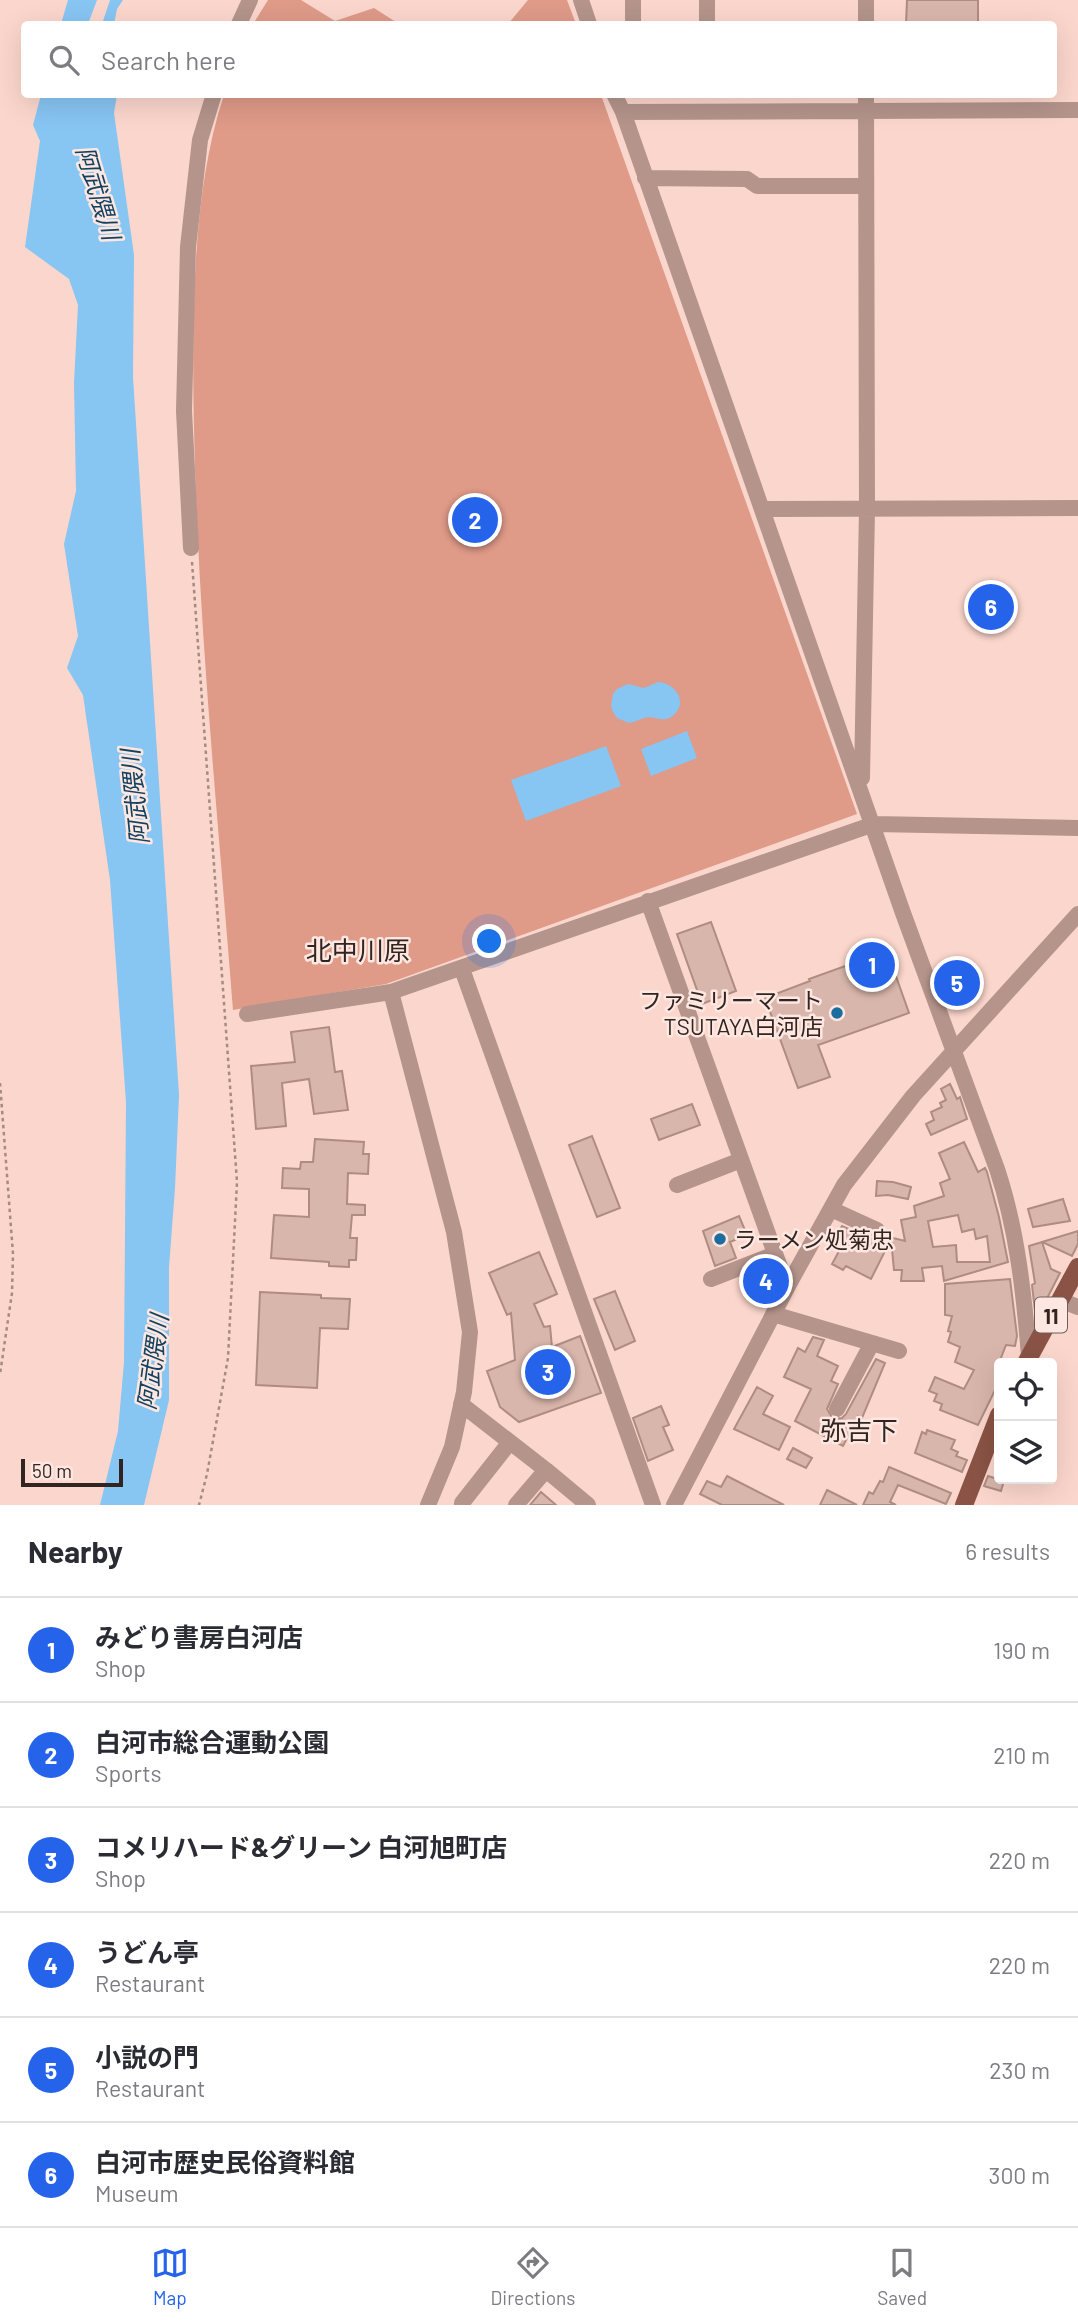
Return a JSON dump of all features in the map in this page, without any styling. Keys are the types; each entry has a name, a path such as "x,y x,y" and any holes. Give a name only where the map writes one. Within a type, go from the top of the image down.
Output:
{"main road":[{"name":"11","path":"1028,1358 1078,1267"},
{"path":"964,1505 997,1421"}],"street":[{"path":"240,21 250,0"},
{"path":"581,0 588,21"},
{"path":"633,0 633,21"},
{"path":"706,0 707,21"},
{"path":"866,0 866,21"},
{"path":"191,548 184,411 187,260 200,140 213,98"},
{"path":"616,98 1004,1189 1024,1289 1027,1358"},
{"path":"862,790 867,509 866,98"},
{"path":"623,112 1078,110"},
{"path":"645,178 747,179 757,186 866,186"},
{"path":"763,509 1078,508"},
{"path":"247,1014 391,992 874,824 1078,828"},
{"path":"649,901 775,1254 789,1284"},
{"path":"674,1505 773,1314 844,1185 875,1142 954,1049 1078,914"},
{"path":"462,969 653,1505"},
{"path":"391,992 454,1232 470,1332 461,1404 452,1447 428,1505"},
{"path":"677,1185 741,1160"},
{"path":"831,1209 877,1230"},
{"path":"711,1279 775,1254"},
{"path":"1060,1300 1078,1307"},
{"path":"773,1314 899,1351"},
{"path":"837,1409 872,1343"},
{"path":"461,1404 588,1505"},
{"path":"462,1503 510,1442"},
{"path":"516,1505 546,1470"}],"path":[{"path":"191,548 237,1182 228,1358 199,1505"},
{"path":"0,1083 13,1254 12,1293 0,1374"}],"shaded area":[{"path":"268,0 301,0 335,21 255,21"},
{"path":"528,0 567,0 575,21 510,21"},
{"path":"374,8 394,21 335,21"},
{"path":"223,98 602,98 857,814 386,984 233,1010 204,648 193,390 199,217 213,133"}],"water":[{"path":"68,0 97,0 89,21 62,21"},
{"path":"110,0 123,0 117,9 115,21 103,21"},
{"name":"阿武隈川","path":"40,98 116,98 114,113 134,255 133,377 179,1095 169,1267 169,1400 144,1505 100,1505 118,1431 124,1362 126,1102 110,880 83,695 67,668 78,636 64,544 76,491 74,383 78,305 69,279 25,247 40,141 33,125"},
{"path":"658,682 675,690 680,700 677,712 664,719 648,717 629,723 617,718 611,706 613,694 617,689 628,684 644,688"},
{"path":"687,731 697,758 651,776 641,749"},
{"path":"606,746 621,786 526,821 511,780"}],"building":[{"path":"907,0 978,0 978,21 906,21"},
{"path":"711,922 736,991 702,1004 677,934"},
{"path":"887,951 909,1013 818,1045 830,1077 798,1088 765,998"},
{"path":"329,1027 335,1072 342,1071 348,1110 314,1114 309,1079 282,1083 286,1126 256,1129 251,1066 295,1062 291,1032"},
{"path":"950,1084 957,1099 960,1097 967,1119 931,1135 926,1124 934,1120 931,1112 942,1107 940,1103 946,1100 941,1089"},
{"path":"692,1104 700,1125 659,1140 651,1119"},
{"path":"592,1136 620,1208 597,1217 569,1145"},
{"path":"315,1139 364,1142 363,1154 369,1154 368,1174 348,1173 347,1204 365,1205 365,1215 352,1215 350,1238 357,1238 356,1260 349,1260 349,1267 329,1266 329,1262 271,1258 274,1215 309,1217 309,1189 282,1188 283,1168 300,1169 301,1162 313,1162"},
{"path":"964,1142 978,1172 985,1168 1008,1262 944,1281 942,1266 922,1268 924,1281 901,1281 902,1270 894,1270 891,1239 871,1279 846,1266 843,1270 832,1264 844,1242 836,1237 842,1226 873,1240 885,1236 905,1241 901,1220 916,1217 914,1206 944,1196 940,1183 950,1179 939,1153","holes":["958,1215 962,1232 974,1229 976,1239 987,1236 990,1262 957,1262 956,1245 933,1247 928,1221"]},
{"path":"877,1181 911,1187 908,1199 888,1195 876,1196"},
{"path":"1063,1199 1070,1221 1033,1227 1028,1209"},
{"path":"739,1216 747,1235 730,1242 736,1258 715,1266 703,1231"},
{"path":"1078,1231 1078,1244 1072,1256 1042,1242"},
{"path":"1042,1242 1051,1269 1060,1273 1036,1320 1032,1285 1035,1283 1029,1246"},
{"path":"539,1252 557,1294 534,1304 544,1327 550,1326 552,1347 580,1336 601,1393 519,1422 500,1407 487,1371 515,1360 511,1313 507,1315 489,1273"},
{"path":"1010,1279 1017,1336 1015,1346 1006,1345 1001,1358 994,1358 994,1392 978,1425 940,1410 942,1404 934,1401 937,1394 929,1391 935,1377 964,1389 974,1370 955,1362 960,1347 948,1342 952,1316 945,1315 945,1284"},
{"path":"615,1291 635,1341 615,1350 594,1299"},
{"path":"260,1292 350,1299 348,1329 320,1328 317,1388 256,1385"},
{"path":"813,1337 824,1340 817,1356 838,1366 831,1381 838,1384 827,1409 833,1419 842,1418 846,1414 876,1359 885,1363 862,1418 858,1416 843,1446 795,1421 811,1389 784,1377 798,1348 805,1352"},
{"path":"757,1387 773,1396 763,1414 790,1427 779,1450 734,1429"},
{"path":"661,1406 669,1425 663,1427 673,1450 648,1461 633,1418"},
{"path":"927,1430 955,1440 951,1449 958,1452 956,1456 967,1460 962,1472 915,1453 922,1432 926,1434"},
{"path":"793,1448 812,1458 806,1468 787,1459"},
{"path":"889,1467 951,1493 946,1504 898,1485 890,1502 896,1505 863,1505 869,1492 873,1494 880,1481 883,1482"},
{"path":"727,1476 784,1505 722,1505 700,1494 707,1481 721,1487"},
{"path":"988,1476 994,1478 994,1484 1003,1484 1001,1491 984,1486"},
{"path":"827,1490 857,1505 820,1505"},
{"path":"541,1492 556,1505 530,1505"}],"place":[{"name":"白河市総合運動公園","path":"475,520"},
{"name":"白河市歴史民俗資料館","path":"991,607"},
{"name":"みどり書房白河店","path":"872,965"},
{"name":"小説の門","path":"957,983"},
{"name":"ファミリーマート TSUTAYA白河店","path":"837,1013"},
{"name":"ラーメン処菊忠","path":"720,1239"},
{"name":"うどん亭","path":"766,1281"},
{"name":"コメリハード&グリーン 白河旭町店","path":"548,1372"}],"district":[{"name":"北中川原","path":"358,949"},
{"name":"弥吉下","path":"859,1429"}]}
